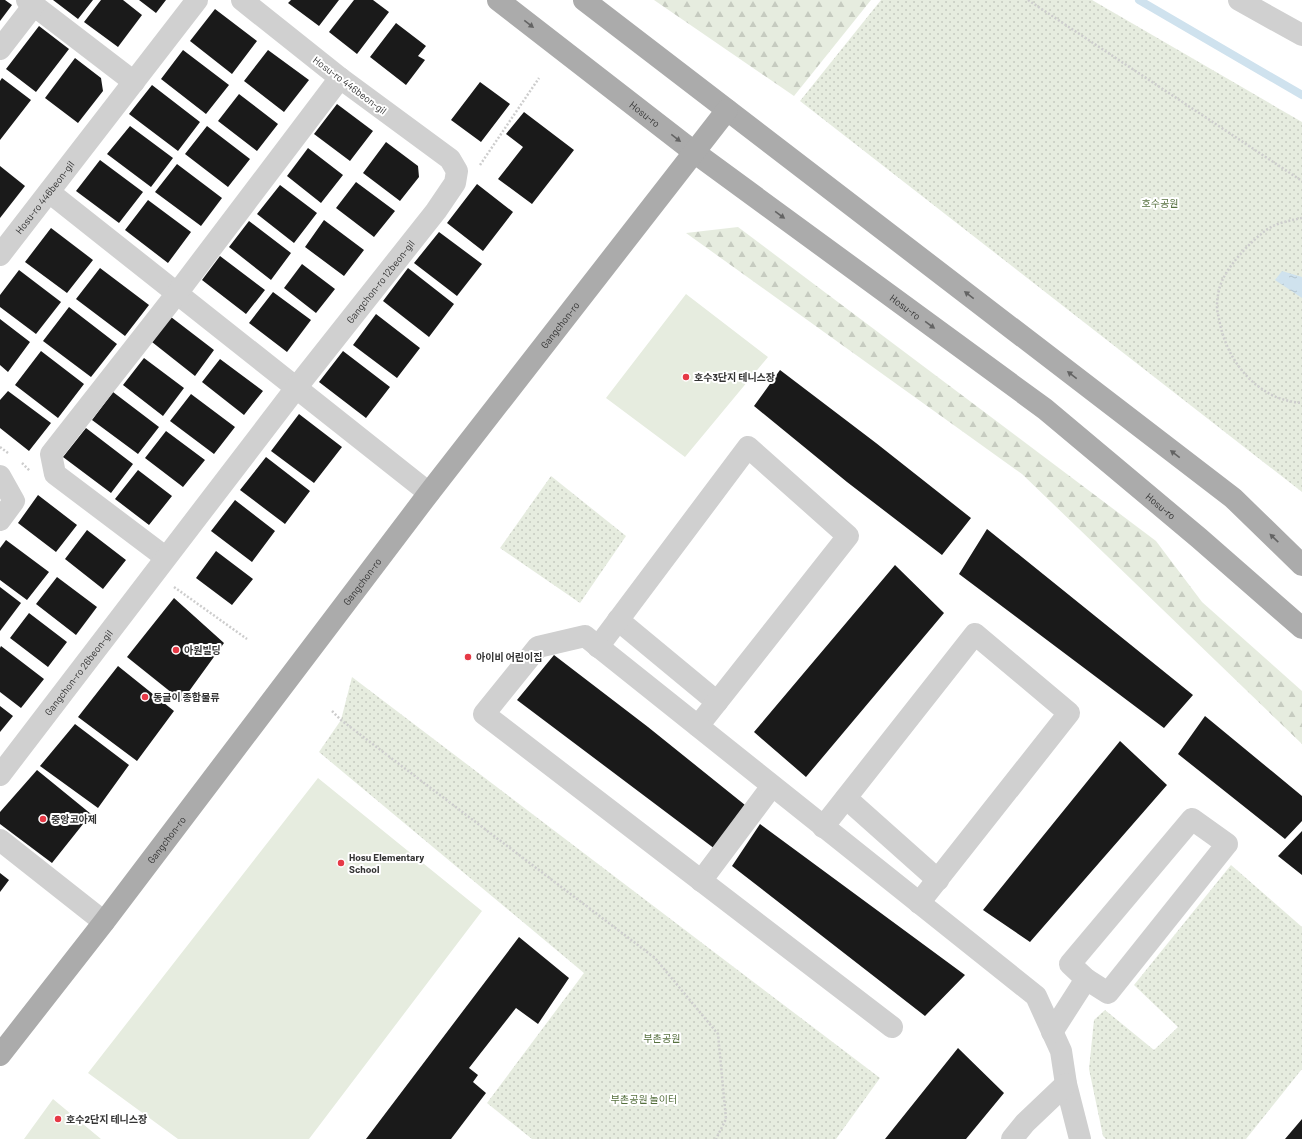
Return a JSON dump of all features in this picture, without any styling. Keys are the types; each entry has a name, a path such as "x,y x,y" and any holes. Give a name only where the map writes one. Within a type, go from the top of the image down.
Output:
{"main road":[{"name":"Hosu-ro","path":"498,0 694,152 1045,409 1199,538 1302,628"},
{"path":"584,0 1233,498 1302,565"},
{"name":"Gangchon-ro","path":"0,1055 104,922 429,493 727,110"}],"street":[{"name":"Hosu-ro 446beon-gil","path":"0,255 197,0"},
{"name":"Hosu-ro 446beon-gil","path":"242,0 340,78 450,159 457,171"},
{"path":"1240,0 1302,35"},
{"path":"0,49 30,3 134,82"},
{"path":"161,563 55,474 51,454 178,292 340,78"},
{"name":"Gangchon-ro 12beon-gil","path":"161,563 296,388 436,211 455,183 457,171"},
{"path":"49,192 178,292 429,493"},
{"path":"598,647 748,447 848,536 698,726"},
{"path":"0,476 14,502 0,520"},
{"name":"Gangchon-ro 26beon-gil","path":"0,775 161,563"},
{"path":"618,620 717,702"},
{"path":"823,827 975,634 1070,713 919,903"},
{"path":"892,1027 484,714 538,647 585,636 1036,996 1061,1051 1066,1084 1080,1139"},
{"path":"702,882 772,786"},
{"path":"846,798 938,880"},
{"path":"1192,819 1227,844 1108,993 1086,979 1070,964 1192,819"},
{"path":"0,840 104,922"},
{"path":"1052,1032 1086,979"},
{"path":"1012,1139 1025,1123 1066,1084"}],"path":[{"path":"1028,0 1302,181"},
{"path":"457,171 479,166 539,78"},
{"path":"1302,218 1286,221 1272,226 1259,235 1231,267 1223,279 1217,306 1227,347 1234,360 1242,370 1265,391 1282,399 1302,404"},
{"path":"172,585 247,639"},
{"path":"332,711 341,720 655,958 718,1034 726,1119 716,1139"}],"green space":[{"path":"654,0 871,0 794,96"},
{"name":"호수공원","path":"881,0 1092,0 1302,122 1302,492 800,101"},
{"path":"738,227 1156,541 1202,602 1302,691 1302,744 1022,474 686,233"},
{"name":"호수3단지 테니스장","path":"686,294 768,357 685,457 606,398"},
{"path":"551,476 626,536 580,603 500,548"},
{"name":"부촌공원","path":"352,677 880,1078 836,1139 532,1139 487,1103 584,973 319,752 341,720"},
{"name":"Hosu Elementary School","path":"318,778 482,911 309,1139 178,1139 88,1073"},
{"path":"1231,865 1302,927 1302,1069 1246,1139 1106,1139 1103,1136 1089,1069 1094,1020 1105,1010 1154,1050 1178,1027 1134,985"},
{"name":"호수2단지 테니스장","path":"53,1099 101,1139 24,1139"}],"water":[{"path":"1282,271 1302,277 1302,298 1275,280"}],"building":[{"path":"0,0 5,0 12,5 0,21"},
{"path":"53,0 93,0 78,19"},
{"path":"101,0 123,0 142,15 118,47 84,22"},
{"path":"139,0 166,0 156,13"},
{"path":"291,0 339,0 319,26 288,3"},
{"path":"354,0 373,0 389,12 357,54 329,32"},
{"path":"215,9 257,41 232,74 190,41"},
{"path":"396,23 426,46 418,56 425,60 406,85 370,57"},
{"path":"39,26 69,49 36,92 6,69"},
{"path":"183,50 229,85 206,114 161,79"},
{"path":"268,50 309,80 284,112 244,81"},
{"path":"75,58 101,78 103,91 78,123 45,98"},
{"path":"2,78 31,100 0,140 0,81"},
{"path":"480,82 510,104 481,142 451,120"},
{"path":"152,85 200,122 178,151 129,114"},
{"path":"239,94 278,124 257,151 218,121"},
{"path":"337,104 373,131 350,161 314,134"},
{"path":"524,112 574,150 532,204 498,179 523,147 506,134"},
{"path":"130,126 173,158 151,187 107,154"},
{"path":"207,126 250,159 228,187 185,154"},
{"path":"386,142 418,166 419,177 400,201 363,173"},
{"path":"308,148 343,175 321,203 287,176"},
{"path":"100,160 143,192 119,223 76,191"},
{"path":"177,164 222,198 201,226 155,192"},
{"path":"0,166 25,186 0,218"},
{"path":"356,182 395,211 374,237 336,208"},
{"path":"477,184 513,212 483,251 447,223"},
{"path":"280,185 317,213 294,243 257,214"},
{"path":"148,200 191,232 168,263 125,230"},
{"path":"324,220 364,250 344,276 305,247"},
{"path":"249,221 291,253 271,280 229,247"},
{"path":"51,228 93,260 67,293 25,262"},
{"path":"439,232 482,264 457,296 414,263"},
{"path":"220,256 265,290 246,314 202,280"},
{"path":"302,264 335,289 316,313 284,288"},
{"path":"100,268 149,305 125,336 76,299"},
{"path":"408,268 454,304 429,337 383,301"},
{"path":"19,270 61,302 36,334 0,307 0,295"},
{"path":"273,292 311,320 287,352 249,323"},
{"path":"69,307 117,344 91,377 43,341"},
{"path":"376,314 420,348 397,378 353,345"},
{"path":"171,317 214,350 195,376 152,342"},
{"path":"0,319 30,342 8,372 0,365"},
{"path":"41,351 84,384 58,418 15,385"},
{"path":"343,351 390,387 366,418 319,382"},
{"path":"144,358 184,388 163,416 123,385"},
{"path":"220,359 263,391 244,415 202,382"},
{"path":"780,370 971,518 942,555 847,482 754,406"},
{"path":"8,391 51,423 29,451 0,428 0,400"},
{"path":"113,392 159,427 138,454 92,420"},
{"path":"191,394 235,427 214,454 170,421"},
{"path":"299,414 342,447 314,483 271,451"},
{"path":"86,428 133,464 111,493 63,457"},
{"path":"166,431 205,460 183,487 145,458"},
{"path":"266,457 310,491 285,524 240,490"},
{"path":"138,470 172,496 149,525 115,499"},
{"path":"38,495 77,525 56,552 18,523"},
{"path":"235,500 275,531 252,562 211,531"},
{"path":"987,529 1193,695 1164,728 959,574"},
{"path":"87,530 126,560 103,589 65,559"},
{"path":"6,540 49,572 27,600 0,580 0,548"},
{"path":"216,551 253,579 232,605 196,578"},
{"path":"895,565 944,613 806,777 754,732"},
{"path":"57,577 97,607 76,635 36,604"},
{"path":"0,587 21,603 0,631"},
{"name":"아원빌딩","path":"174,598 224,643 182,701 127,657"},
{"path":"29,613 67,642 48,667 10,638"},
{"path":"1,646 44,679 21,708 0,692"},
{"path":"554,655 648,727 745,805 715,849 517,700"},
{"path":"118,666 174,711 137,761 78,717"},
{"path":"0,706 13,716 0,732"},
{"path":"1205,716 1302,796 1302,821 1285,839 1178,754"},
{"path":"75,724 129,765 98,808 40,766"},
{"path":"1120,741 1167,785 1030,942 983,910"},
{"name":"중앙코아제","path":"37,770 91,814 52,863 0,824 0,812"},
{"path":"760,824 965,975 925,1016 732,866"},
{"path":"1302,831 1302,875 1278,856"},
{"path":"0,873 9,880 0,892"},
{"path":"519,937 569,978 538,1024 516,1008 469,1068 478,1075 473,1082 486,1093 451,1139 366,1139"},
{"path":"958,1048 1004,1093 966,1139 885,1139"},
{"path":"1302,1119 1302,1139 1285,1139"}],"waterway":[{"path":"1139,0 1302,95"}],"place":[{"name":"호수3단지 테니스장","path":"686,377"},
{"name":"아원빌딩","path":"176,650"},
{"name":"아이비 어린이집","path":"468,657"},
{"name":"동글이 종합물류","path":"145,697"},
{"name":"중앙코아제","path":"43,819"},
{"name":"Hosu Elementary School","path":"341,863"},
{"name":"호수2단지 테니스장","path":"58,1119"}],"park label":[{"name":"부촌공원 놀이터","path":"644,1099"}]}
